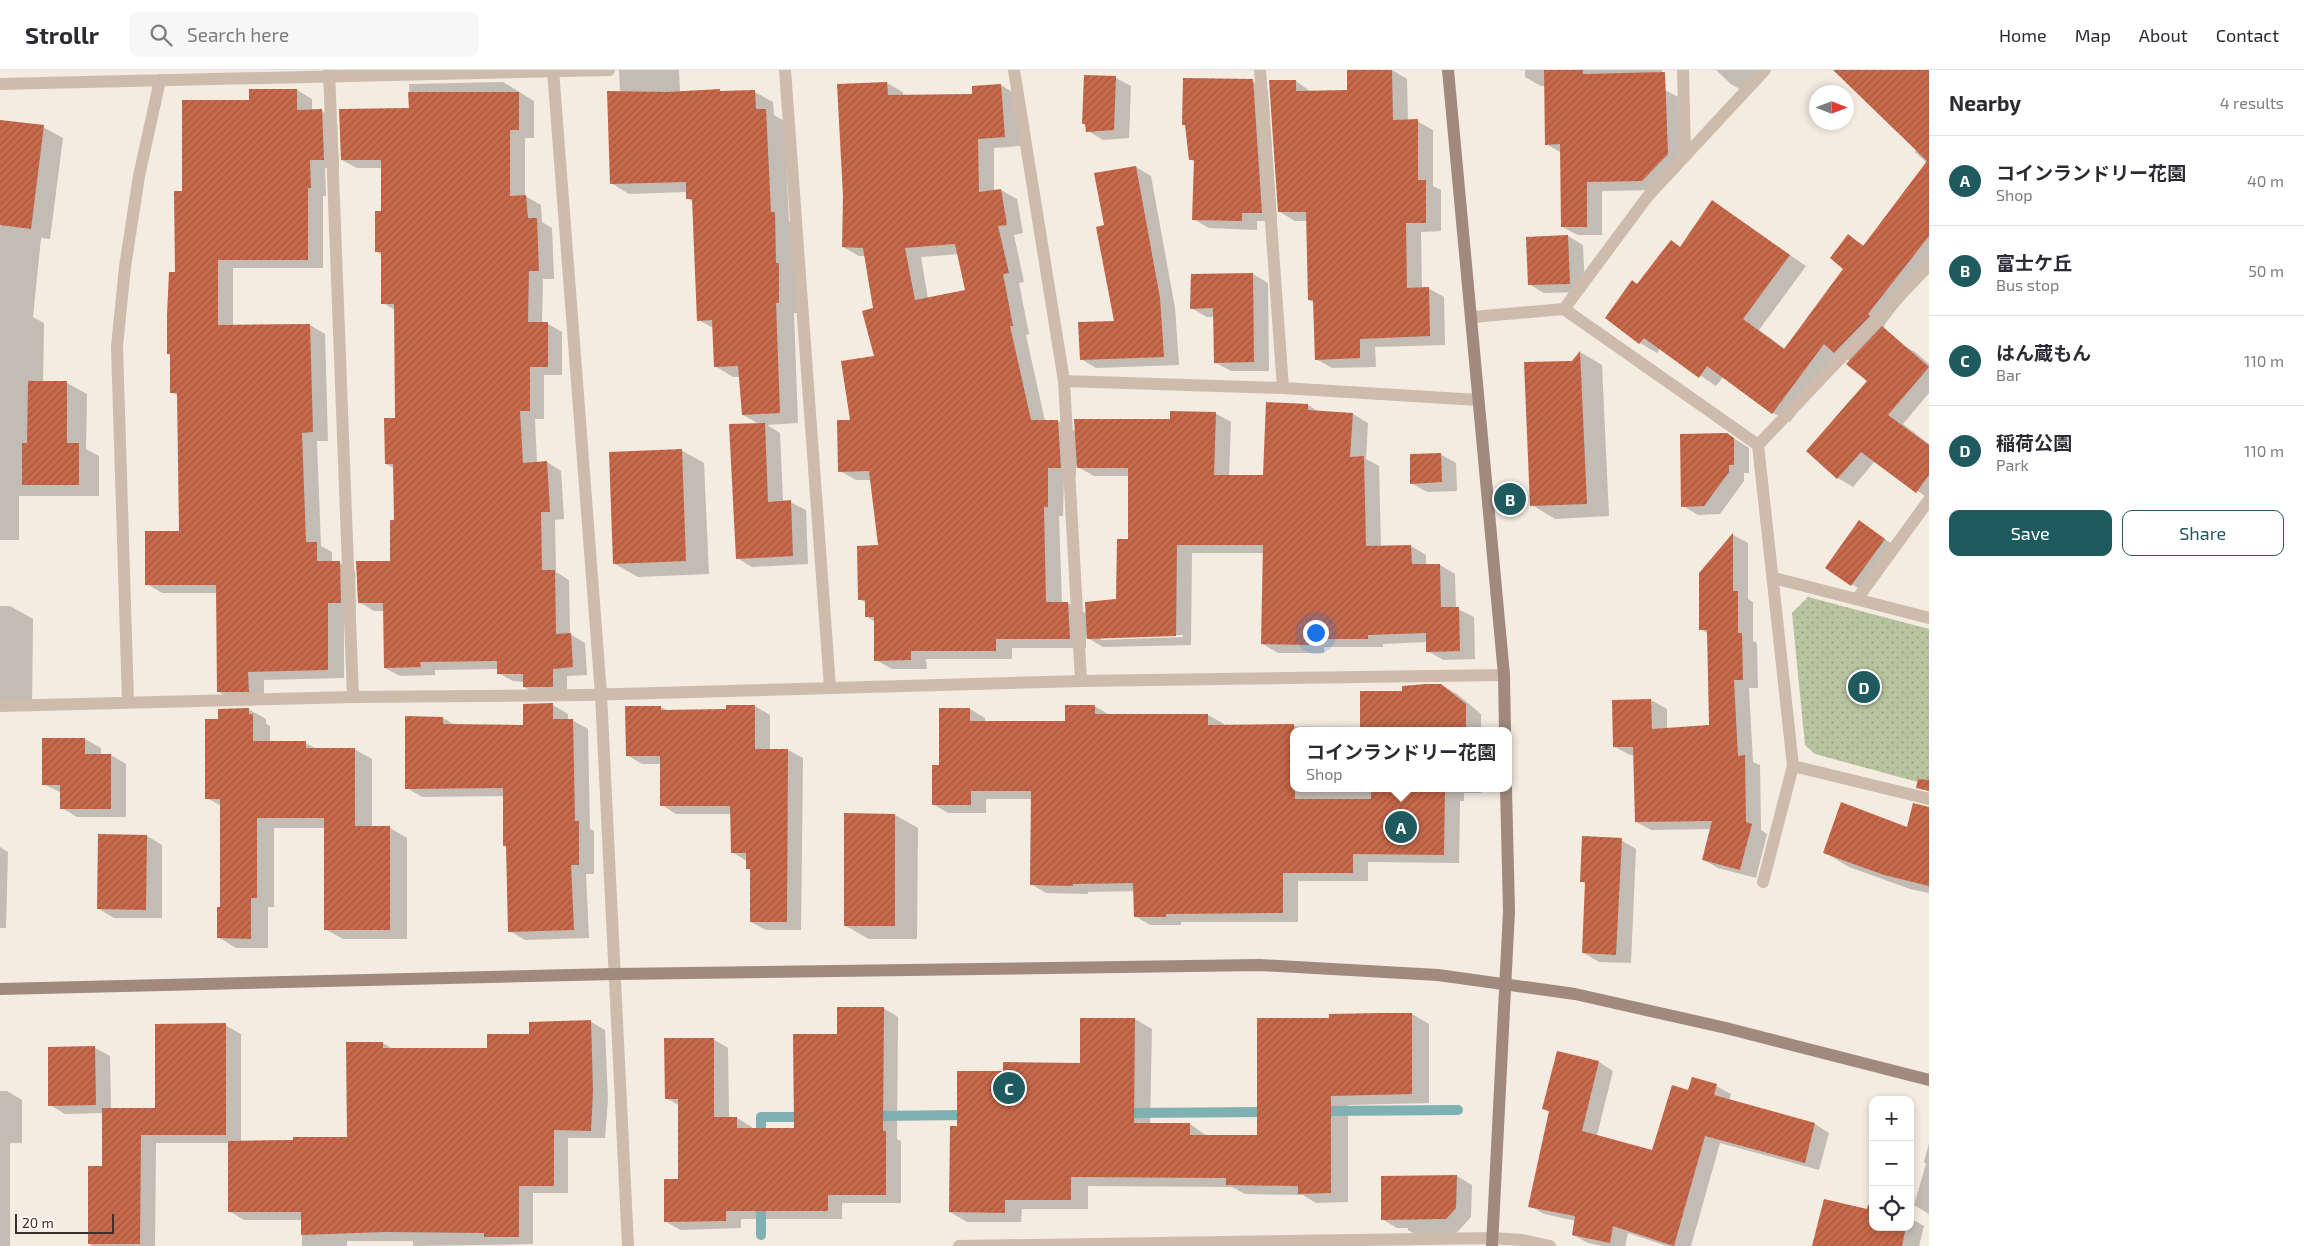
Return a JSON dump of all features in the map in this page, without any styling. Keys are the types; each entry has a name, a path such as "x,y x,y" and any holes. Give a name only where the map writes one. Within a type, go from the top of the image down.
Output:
{"street":[{"path":"553,70 601,694 628,1246"},
{"path":"0,84 330,73 609,70"},
{"path":"785,70 830,687"},
{"path":"1014,70 1064,381 1081,681"},
{"path":"1260,70 1283,388"},
{"path":"1448,70 1473,317 1478,400 1504,675 1505,727"},
{"path":"1683,70 1685,155"},
{"path":"1564,308 1648,196 1765,70"},
{"path":"330,73 353,697"},
{"path":"128,702 116,346 125,267 139,176 160,80"},
{"path":"1758,446 1929,265"},
{"path":"1473,317 1564,308 1758,446 1774,578 1793,766 1763,882"},
{"path":"1064,381 1283,388 1478,400"},
{"path":"1857,599 1929,500"},
{"path":"1774,578 1929,618"},
{"path":"0,706 353,697 601,694 1081,681 1504,675"},
{"path":"1793,766 1929,799"},
{"path":"1492,1242 1509,911 1506,792"},
{"path":"0,989 615,974 1260,965 1438,975 1575,994 1726,1028 1929,1080"},
{"path":"958,1246 1492,1242 1522,1240 1550,1246"}],"green space":[{"path":"1808,597 1929,629 1929,782 1925,784 1815,754 1805,745 1792,613"}],"building":[{"path":"1347,70 1392,70 1393,120 1418,119 1418,180 1426,180 1426,223 1406,223 1407,288 1429,287 1430,336 1360,339 1360,358 1315,360 1313,300 1308,300 1306,212 1278,212 1269,80 1296,80 1296,91 1347,90"},
{"path":"1544,70 1583,70 1583,74 1665,72 1668,154 1642,181 1587,182 1587,227 1561,227 1560,144 1545,145"},
{"path":"1833,70 1929,70 1929,236 1868,314 1870,316 1834,353 1824,344 1772,414 1707,366 1699,378 1644,338 1639,344 1605,318 1632,280 1637,284 1671,240 1680,247 1712,200 1790,255 1743,319 1784,349 1843,269 1830,258 1848,234 1863,246 1927,161 1854,90 1854,85 1848,85"},
{"path":"1084,75 1116,76 1114,130 1086,132 1085,124 1082,124"},
{"path":"1183,78 1253,79 1262,213 1242,213 1242,221 1192,220 1194,160 1189,160 1185,125 1182,125"},
{"path":"887,82 888,95 972,94 972,86 1001,84 1005,137 978,139 979,192 1001,189 1007,225 998,226 1009,273 1003,274 1013,326 1010,326 1031,420 1058,420 1061,468 1048,468 1048,507 1044,507 1046,602 1068,602 1070,639 996,639 996,651 911,651 911,660 874,661 874,617 865,617 865,600 858,600 857,546 878,545 869,471 838,472 837,420 850,420 841,361 874,356 862,311 873,308 863,248 842,247 843,196 837,84","holes":["955,244 965,290 915,300 905,248"]},
{"path":"249,89 297,89 297,110 322,109 324,160 310,160 311,188 308,188 308,260 218,260 218,325 310,324 313,432 302,433 306,542 317,542 317,561 340,561 341,603 328,603 328,670 248,672 249,692 217,692 216,585 145,585 145,531 179,531 177,393 170,393 167,315 169,272 175,272 174,191 182,191 182,100 249,100"},
{"path":"720,89 720,91 755,90 756,109 766,109 771,212 775,212 776,263 779,263 779,303 776,303 780,413 742,415 738,366 714,367 712,320 697,321 692,199 686,199 686,182 610,184 607,91 667,92"},
{"path":"408,92 519,92 519,130 510,130 510,196 526,195 528,218 537,218 539,271 529,271 528,322 548,322 548,367 530,367 530,411 520,411 523,463 547,461 550,512 541,512 542,570 555,570 556,634 571,633 573,667 553,669 553,687 523,687 523,674 497,674 497,661 420,662 421,667 384,668 383,603 358,603 356,561 390,561 390,520 394,520 393,464 385,464 384,418 395,418 394,304 381,304 381,252 375,252 375,211 381,211 381,160 341,160 339,109 409,108"},
{"path":"0,120 44,125 31,229 0,225"},
{"path":"1136,166 1160,298 1164,357 1080,360 1078,322 1114,321 1096,227 1104,225 1094,173"},
{"path":"1568,235 1570,284 1528,285 1526,237"},
{"path":"1253,273 1254,362 1214,363 1213,308 1190,309 1191,274"},
{"path":"1882,326 1929,367 1888,415 1929,445 1929,475 1916,493 1861,452 1837,479 1806,451 1867,381 1846,364"},
{"path":"1580,351 1587,504 1530,506 1524,362 1572,361"},
{"path":"28,381 67,381 67,443 79,443 79,485 22,485 22,443 27,443"},
{"path":"1266,402 1308,404 1308,410 1353,413 1350,457 1364,456 1366,546 1411,545 1412,564 1440,564 1441,607 1459,607 1460,651 1426,652 1426,633 1368,635 1368,639 1309,639 1309,645 1261,644 1263,545 1177,545 1176,636 1087,639 1085,602 1116,599 1117,539 1128,539 1128,468 1077,468 1074,419 1170,419 1170,411 1216,412 1214,475 1263,475"},
{"path":"765,423 768,502 791,500 793,556 736,559 729,424"},
{"path":"1727,433 1734,438 1734,465 1729,465 1729,472 1704,506 1681,507 1680,434"},
{"path":"682,449 686,561 613,564 609,452"},
{"path":"1441,453 1442,482 1410,484 1410,454"},
{"path":"1859,520 1885,539 1851,586 1825,568"},
{"path":"1733,533 1733,591 1738,591 1738,633 1742,633 1743,680 1734,680 1738,756 1745,755 1746,822 1752,824 1740,870 1702,860 1712,821 1635,822 1633,747 1613,747 1612,700 1651,699 1652,729 1709,725 1707,630 1699,630 1699,573"},
{"path":"1441,684 1466,704 1466,727 1360,727 1360,691 1402,691 1402,686"},
{"path":"553,703 553,719 573,719 575,821 579,821 579,865 571,865 574,930 508,932 506,846 503,846 503,788 405,789 405,716 443,717 443,724 523,725 523,704"},
{"path":"726,705 755,705 755,749 788,749 787,922 750,922 750,869 746,869 746,853 731,853 730,806 660,806 660,756 626,756 625,706 661,706 661,710 726,709"},
{"path":"1065,705 1095,705 1095,714 1208,714 1208,725 1294,724 1294,727 1290,727 1290,792 1295,792 1295,799 1371,799 1371,792 1445,792 1444,855 1353,854 1353,873 1283,873 1283,913 1166,914 1166,917 1134,917 1133,883 1073,884 1073,886 1030,885 1031,791 971,791 971,805 932,805 932,765 939,765 939,708 970,708 970,721 1065,721"},
{"path":"249,708 249,714 253,714 253,741 306,741 306,748 355,748 355,826 390,826 390,930 324,930 324,818 257,818 257,898 251,898 251,939 217,938 217,907 220,907 220,799 205,799 205,719 218,719 218,709"},
{"path":"42,738 85,738 85,754 111,754 111,809 60,809 60,785 42,785"},
{"path":"1918,779 1929,780 1929,791 1916,788"},
{"path":"1841,802 1907,827 1913,803 1929,807 1929,886 1884,875 1823,853"},
{"path":"844,813 895,814 895,926 844,926"},
{"path":"98,834 147,835 146,910 97,909"},
{"path":"1582,836 1622,838 1616,955 1582,953 1585,882 1580,882"},
{"path":"837,1007 884,1007 883,1131 886,1131 886,1195 828,1195 828,1211 726,1211 726,1221 664,1222 664,1179 678,1179 678,1099 665,1099 664,1038 714,1038 714,1117 737,1117 737,1128 794,1128 793,1034 837,1034"},
{"path":"1412,1013 1412,1094 1331,1096 1331,1193 1298,1194 1298,1186 1226,1185 1226,1178 1071,1177 1071,1200 1005,1200 1005,1213 949,1212 950,1126 957,1126 957,1071 1003,1071 1003,1062 1080,1063 1080,1018 1135,1018 1134,1123 1190,1123 1190,1135 1257,1135 1257,1018 1329,1018 1329,1014"},
{"path":"591,1020 593,1091 591,1131 554,1130 554,1186 519,1186 519,1237 484,1237 484,1233 385,1232 301,1235 301,1212 228,1212 228,1141 293,1140 293,1137 347,1137 346,1042 383,1042 383,1048 487,1048 487,1034 529,1034 529,1022"},
{"path":"226,1023 226,1135 141,1135 140,1244 88,1244 88,1166 102,1166 102,1108 155,1108 155,1024"},
{"path":"95,1046 96,1105 48,1106 48,1047"},
{"path":"1557,1051 1599,1061 1582,1131 1652,1150 1672,1085 1688,1090 1692,1077 1717,1084 1714,1095 1815,1123 1805,1163 1705,1136 1674,1246 1613,1226 1610,1243 1572,1235 1575,1216 1528,1207 1549,1111 1542,1109"},
{"path":"1457,1175 1456,1208 1446,1219 1381,1220 1381,1176"},
{"path":"1824,1199 1867,1209 1869,1205 1869,1231 1905,1231 1902,1246 1812,1246"}],"waterway":[{"path":"1319,1111 1458,1110"},
{"path":"1122,1113 1270,1112"},
{"path":"872,1116 970,1115"},
{"path":"761,1141 761,1117 807,1117"},
{"path":"761,1198 761,1235"}],"place":[{"name":"富士ケ丘","path":"1510,499"},
{"name":"稲荷公園","path":"1864,687"},
{"name":"コインランドリー花園","path":"1401,827"},
{"name":"はん蔵もん","path":"1009,1088"}]}
